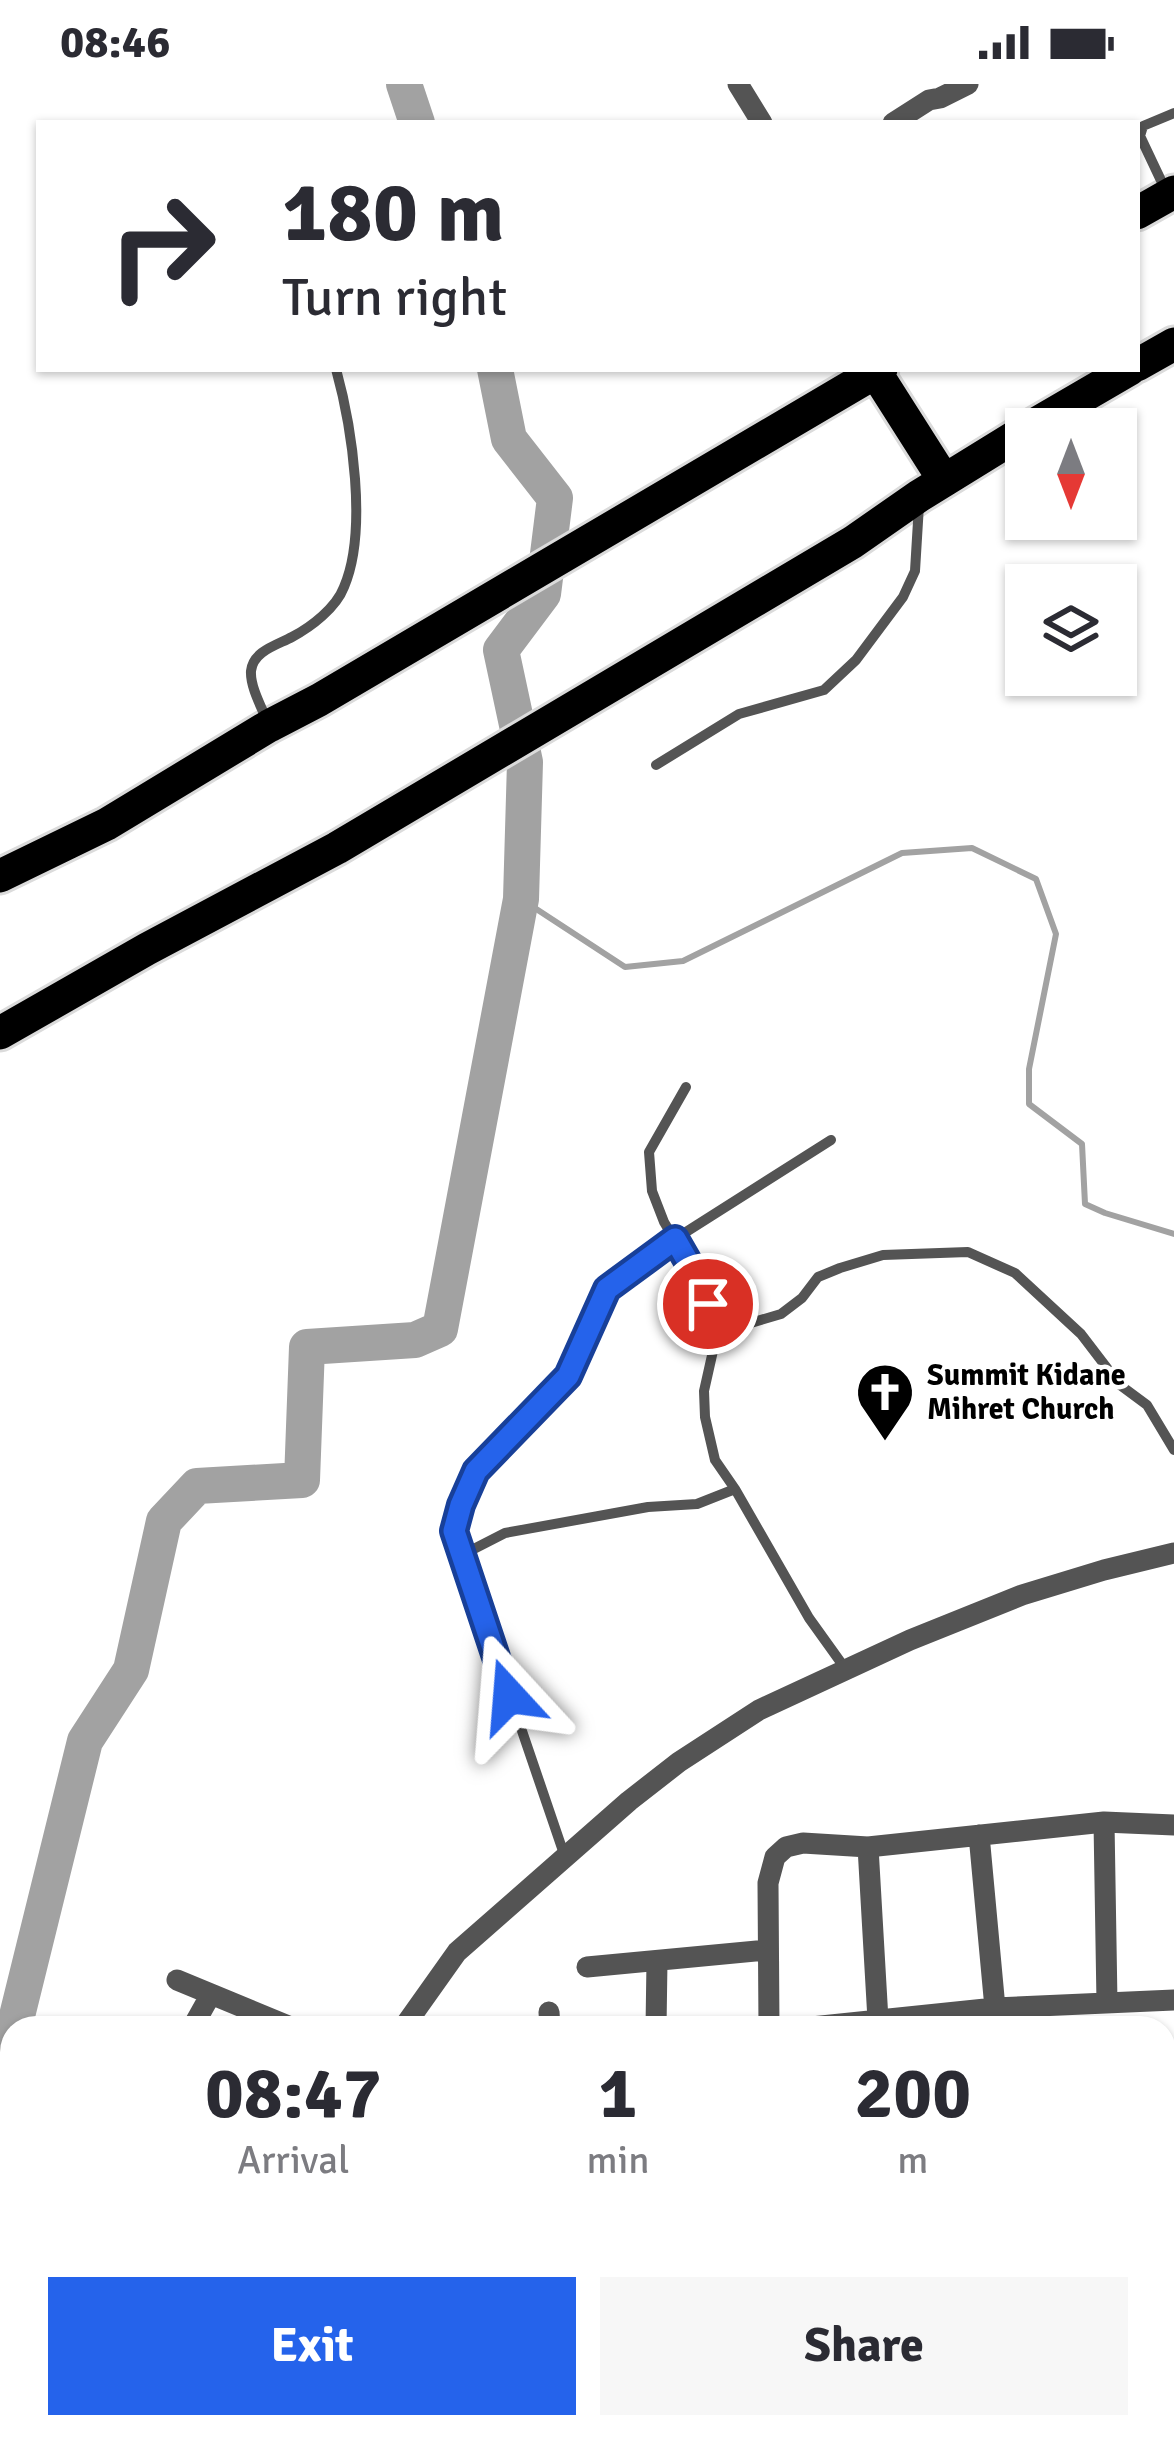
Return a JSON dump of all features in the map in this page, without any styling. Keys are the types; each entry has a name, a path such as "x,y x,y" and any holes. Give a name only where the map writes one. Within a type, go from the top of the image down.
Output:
{"highway":[{"path":"1140,211 1171,194"},
{"path":"0,876 107,824 877,372"},
{"path":"879,372 932,488"},
{"path":"1066,408 1132,372"},
{"path":"0,1033 337,848 853,542 1005,443"}],"street":[{"path":"738,84 760,120"},
{"path":"896,120 921,92 940,98 968,84"},
{"path":"412,2016 457,1952 629,1801 759,1710 1022,1594 1174,1553"},
{"path":"769,2016 768,1882 775,1857 786,1847 803,1843 868,1847 1104,1822 1174,1825"},
{"path":"1104,1822 1107,2003"},
{"path":"979,1835 995,2008"},
{"path":"868,1847 878,2016"},
{"path":"587,1966 767,1950"},
{"path":"656,1961 656,2016"},
{"path":"178,1979 264,2016"},
{"path":"199,2016 211,1994"},
{"path":"917,2016 1174,2000"}],"lane":[{"path":"1171,194 1140,136 1143,126 1174,113"},
{"path":"269,726 250,674 253,663 271,646 320,618 342,594 348,576 356,487 346,404 337,372"},
{"path":"656,764 739,714 824,690 856,660 903,597 915,571 932,488"},
{"path":"686,1087 649,1152 652,1191 664,1222 698,1279 717,1333 704,1391 715,1460 809,1618 847,1671"},
{"path":"565,1858 454,1531 476,1471 568,1376 607,1289 675,1239 831,1140"},
{"path":"717,1333 781,1314 818,1277 840,1268 883,1255 968,1252 1015,1273 1081,1334 1120,1385 1147,1405 1174,1450"},
{"path":"462,1555 506,1533 648,1507 697,1504 735,1489"}],"waterway":[{"path":"404,84 416,120"},
{"path":"17,2016 85,1741 131,1670 164,1521 197,1486 302,1480 307,1347 415,1340 440,1329 521,899 525,762 501,650 543,594 555,498 509,439 496,372"},
{"path":"521,899 625,967 683,961 902,853 972,848 1036,879 1056,934 1029,1069 1029,1104 1082,1144 1085,1204 1174,1234"}],"place":[{"name":"Summit Kidane Mihret Church","path":"885,1443"}],"route":[{"path":"509,1696 454,1531 476,1471 568,1376 607,1289 675,1239 708,1304"}]}
